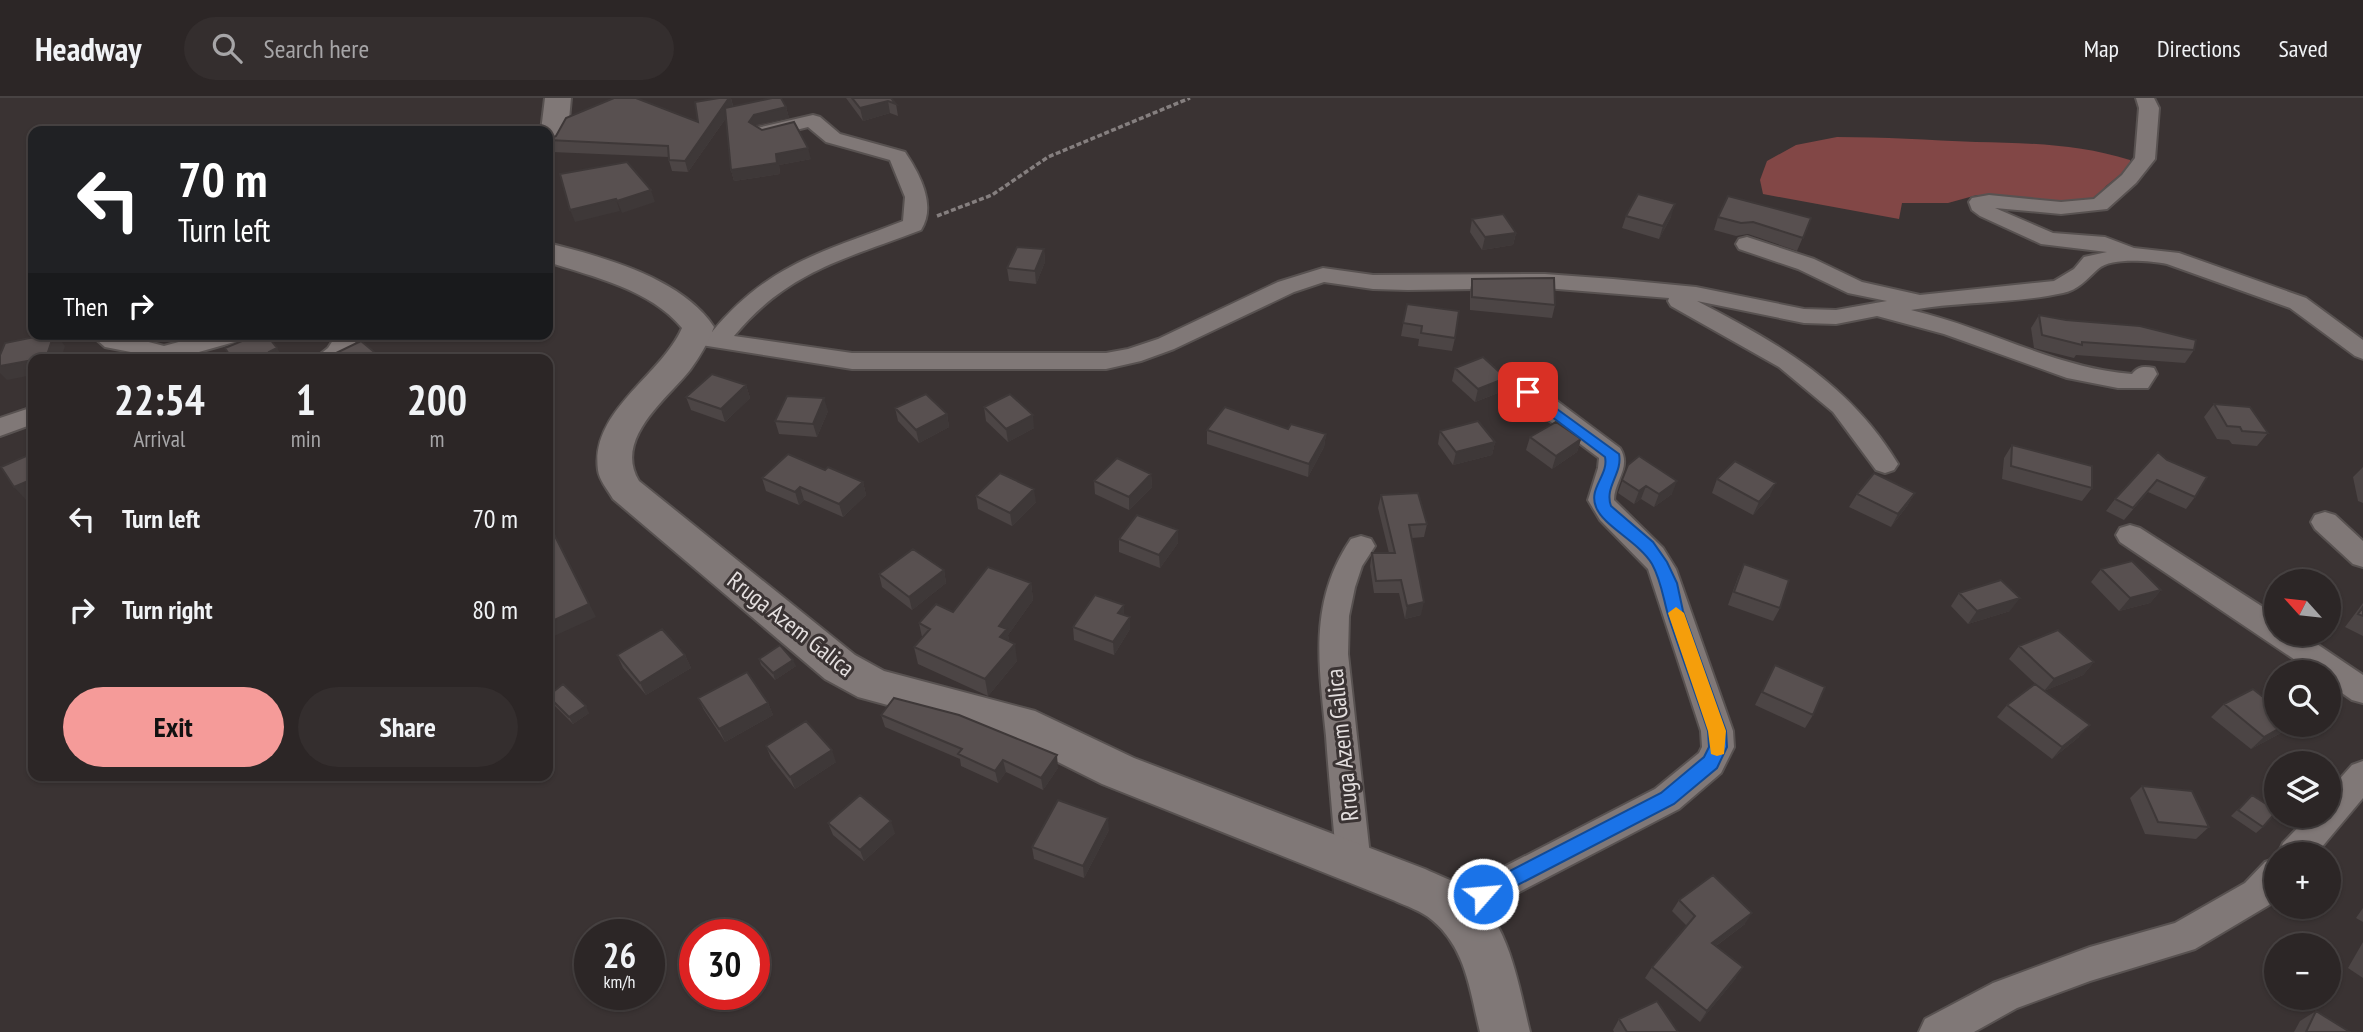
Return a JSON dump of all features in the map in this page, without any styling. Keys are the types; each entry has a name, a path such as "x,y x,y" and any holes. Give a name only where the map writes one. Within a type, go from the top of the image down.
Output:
{"street":[{"path":"553,127 558,98"},
{"path":"2133,255 2118,246 2049,239 1987,212 1979,206 1979,202 2062,208 2100,205 2145,159 2149,108 2145,98"},
{"path":"553,132 581,116"},
{"path":"764,132 813,121 833,138 898,156 917,193 918,209 913,225"},
{"name":"Rruga Azem Galica","path":"913,225 821,260 775,284 733,322 706,339 624,428 616,451 616,471 626,490 840,667 873,685 1020,723 1118,771 1408,884 1448,903 1467,923 1486,953 1505,1032"},
{"path":"1747,244 1806,264 1856,288 1924,301"},
{"path":"553,254 644,287 675,303 692,317 706,339 852,360 1106,361 1133,356 1166,344 1286,287 1323,275 1373,282 1545,281 1656,290 1696,294 1804,316 1836,317 1924,301 2060,287 2082,274 2092,262 2133,255 2171,258 2298,303 2363,351"},
{"path":"1656,290 1711,317 1788,362 1842,406 1885,464"},
{"path":"1877,310 1971,335 2019,355 2096,376 2139,383 2146,374"},
{"path":"110,340 122,345 144,346 155,351 154,354"},
{"path":"165,354 215,340"},
{"path":"334,354 345,340"},
{"path":"1454,910 1667,799 1710,763 1718,747 1717,731 1675,611 1669,583 1659,562 1648,546 1604,509 1602,489 1614,465 1611,454 1528,392"},
{"path":"0,427 28,417"},
{"path":"2325,522 2363,557"},
{"path":"2130,535 2264,623"},
{"name":"Rruga Azem Galica","path":"1354,865 1333,654 1335,616 1341,587 1349,564 1361,545"},
{"path":"2298,646 2363,691"},
{"path":"2341,801 2363,775"},
{"path":"2305,842 2318,828"},
{"path":"1937,1032 2006,995 2090,964 2183,937 2257,894 2264,887"}],"path":[{"path":"913,225 992,195 1048,156 1190,98"}],"shaded area":[{"path":"1837,137 2053,145 2130,160 2131,166 2106,186 2091,205 1977,195 1948,203 1902,203 1899,219 1763,194 1760,180 1767,161 1796,145"}],"building":[{"path":"614,98 636,98 698,122 695,102 729,98 685,161 669,160 668,146 553,140 566,118"},
{"path":"781,98 786,107 754,115 749,122 762,130 794,122 808,148 776,154 777,163 731,170 725,108"},
{"path":"852,98 891,98 896,104 888,101 860,108"},
{"path":"627,162 651,190 617,201 616,199 570,210 560,174"},
{"path":"1638,194 1675,204 1663,226 1626,216"},
{"path":"1728,196 1811,218 1803,238 1753,222 1741,223 1718,217"},
{"path":"1503,214 1516,233 1485,237 1472,219"},
{"path":"1017,247 1044,249 1035,271 1007,268"},
{"path":"1554,278 1555,305 1472,297 1472,279"},
{"path":"1407,304 1459,311 1455,338 1421,333 1422,326 1403,323"},
{"path":"2039,315 2140,326 2196,340 2194,350 2082,342 2082,345 2042,335"},
{"path":"28,338 52,340 47,354 28,354 28,361 0,366 0,355 5,343"},
{"path":"244,340 271,340 277,348 270,354 229,354 225,348"},
{"path":"361,341 377,354 334,354"},
{"path":"1483,357 1506,378 1478,389 1455,368"},
{"path":"712,374 746,385 721,409 686,397"},
{"path":"926,394 947,414 916,430 895,408"},
{"path":"1010,394 1033,415 1006,429 984,407"},
{"path":"787,396 824,398 813,424 775,421"},
{"path":"2214,404 2250,407 2268,433 2242,431 2240,427 2227,426"},
{"path":"1225,407 1288,429 1291,424 1326,434 1309,464 1207,430"},
{"path":"1478,421 1495,442 1456,452 1440,431"},
{"path":"1556,422 1581,439 1556,456 1530,437"},
{"path":"2012,445 2092,466 2092,488 2011,466"},
{"path":"2158,452 2167,460 2207,477 2195,497 2157,480 2133,508 2115,499"},
{"path":"788,454 863,482 839,504 800,487 795,492 762,478"},
{"path":"28,455 28,481 14,487 1,467"},
{"path":"1639,456 1677,481 1659,494 1646,486 1639,491 1622,480 1628,465"},
{"path":"1117,458 1151,474 1129,497 1094,481"},
{"path":"1735,461 1776,483 1759,502 1717,479"},
{"path":"1000,473 1034,489 1010,513 976,496"},
{"path":"1874,473 1915,493 1898,514 1857,494"},
{"path":"1418,493 1427,524 1409,525 1424,602 1407,606 1401,580 1376,581 1372,553 1395,553 1381,495"},
{"path":"1137,515 1178,530 1159,555 1119,539"},
{"path":"553,532 589,604 553,621"},
{"path":"913,549 944,570 909,597 879,574"},
{"path":"2132,561 2161,590 2130,598 2101,569"},
{"path":"1744,564 1789,580 1780,608 1734,592"},
{"path":"988,567 1031,583 999,626 1007,629 1000,637 1015,644 985,679 914,647 930,629 919,623 936,604 953,612"},
{"path":"2001,580 2020,598 1977,611 1959,593"},
{"path":"1095,595 1124,605 1118,613 1130,617 1113,642 1073,627"},
{"path":"662,629 685,655 640,683 617,655"},
{"path":"2058,630 2094,662 2054,679 2019,646"},
{"path":"780,645 793,660 773,673 759,659"},
{"path":"1775,665 1825,687 1813,715 1762,692"},
{"path":"747,672 768,703 719,729 698,698"},
{"path":"563,684 586,706 569,717 553,701 553,692"},
{"path":"2035,684 2090,725 2062,747 2007,705"},
{"path":"2253,689 2264,698 2264,737 2224,704"},
{"path":"894,698 959,715 1057,755 1041,778 1003,760 995,771 958,754 962,749 881,715"},
{"path":"806,721 832,750 790,777 766,746"},
{"path":"2142,786 2192,791 2209,827 2158,822"},
{"path":"860,795 891,821 860,850 828,823"},
{"path":"2252,795 2264,803 2264,826 2263,827 2238,810"},
{"path":"1058,800 1108,818 1083,866 1032,847"},
{"path":"1713,875 1752,913 1712,943 1743,967 1707,1011 1652,967 1695,916 1679,900"},
{"path":"1657,1001 1678,1032 1627,1032 1619,1019"},
{"path":"2316,1011 2350,1032 2306,1032"}],"slow traffic":[{"path":"1676,613 1717,731 1717,749"}],"route":[{"path":"1483,894 1667,799 1710,763 1718,747 1717,731 1675,611 1669,583 1659,562 1648,546 1604,509 1602,489 1614,465 1611,454 1528,392"}]}
